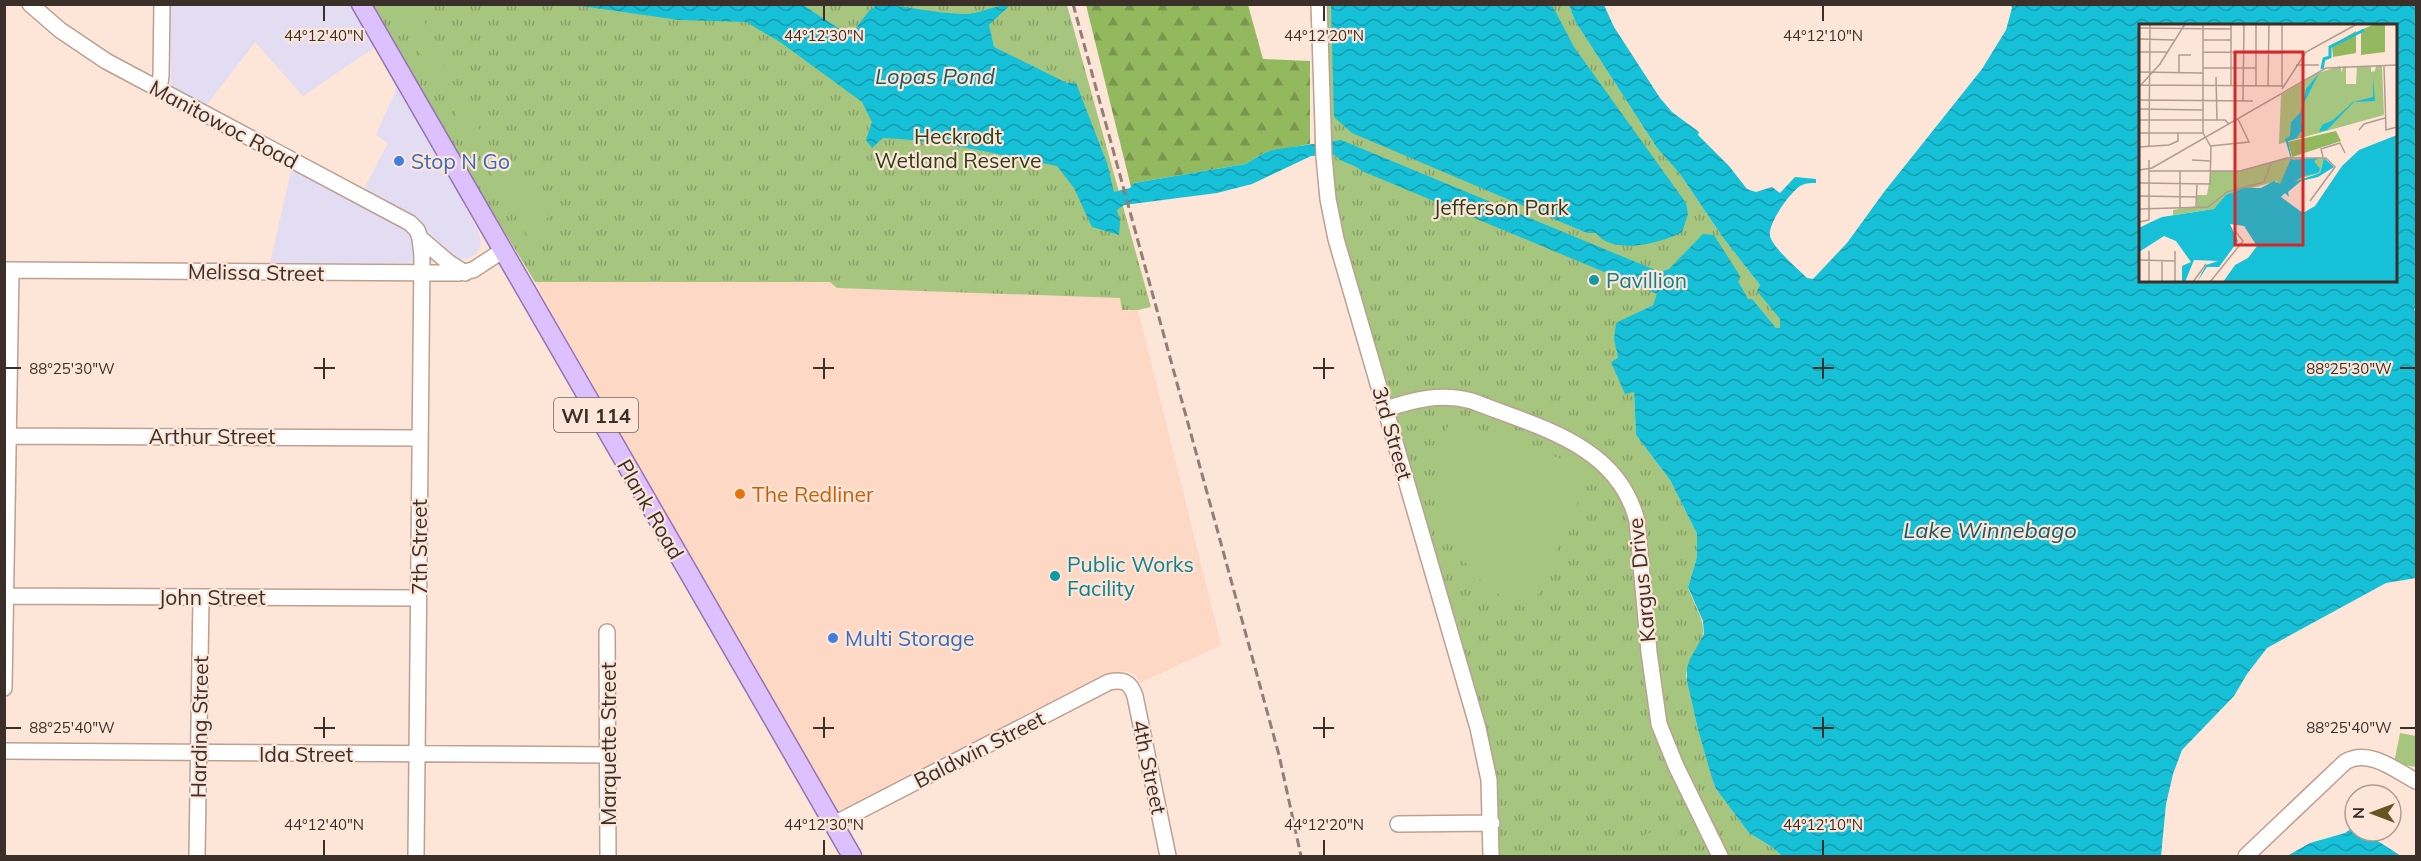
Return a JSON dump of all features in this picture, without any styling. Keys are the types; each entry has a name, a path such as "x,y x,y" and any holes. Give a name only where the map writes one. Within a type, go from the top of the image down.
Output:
{"main road":[{"name":"Plank Road","path":"361,4 852,856"}],"street":[{"name":"Manitowoc Road","path":"30,4 80,44 159,90 410,223 417,230 420,238 448,262 466,273"},
{"path":"159,90 162,4"},
{"name":"3rd Street","path":"1319,4 1324,157 1328,199 1336,239 1478,728 1489,780 1492,823 1491,856"},
{"name":"7th Street","path":"416,856 422,273 420,238"},
{"name":"Melissa Street","path":"8,270 466,273 482,266 502,251"},
{"path":"4,688 8,270"},
{"name":"Kargus Drive","path":"1386,409 1425,397 1454,396 1472,401 1584,447 1605,463 1624,487 1633,505 1637,521 1649,651 1659,724 1676,766 1720,856"},
{"name":"Arthur Street","path":"6,436 420,438"},
{"name":"John Street","path":"5,596 418,598"},
{"name":"Harding Street","path":"197,856 201,597"},
{"name":"Marquette Street","path":"607,632 608,856"},
{"name":"Baldwin Street","path":"834,824 1109,682 1125,681"},
{"name":"4th Street","path":"1125,681 1132,688 1135,696 1168,856"},
{"name":"Ida Street","path":"4,751 608,755"},
{"path":"2246,856 2345,762 2352,758 2369,757 2416,782"},
{"path":"1398,824 1492,823"}],"shaded area":[{"path":"171,5 354,5 378,45 303,96 255,42 205,107 175,91 171,83"},
{"path":"400,81 479,233 481,245 476,254 467,259 404,263 270,263 292,168 363,191 388,143 376,135"},
{"path":"535,282 830,282 837,288 1120,298 1122,309 1138,310 1221,645 1140,683 1135,674 1126,671 1111,673 852,808 838,809 830,806"}],"green space":[{"name":"Heckrodt Wetland Reserve","path":"366,5 1067,5 1151,307 1122,310 1120,298 837,288 830,282 535,282 490,208 463,169"},
{"path":"392,5 432,5 425,19 427,32 465,105 517,182 549,216 538,226 531,242"},
{"path":"1086,5 1248,5 1263,59 1310,61 1310,144 1266,152 1245,164 1134,183 1131,187"},
{"name":"Jefferson Park","path":"1324,5 1569,5 1575,21 1657,148 1680,174 1724,239 1760,285 1758,291 1780,319 1780,328 1776,328 1751,299 1657,300 1653,305 1635,314 1616,351 1634,392 1636,435 1670,480 1697,534 1697,557 1688,587 1700,616 1703,637 1686,675 1698,730 1716,789 1749,833 1782,856 1494,856 1494,801 1341,241 1324,157"},
{"path":"1451,419 1592,470 1531,610 1494,591 1480,580 1457,551 1449,534 1442,516 1436,480 1439,451"},
{"path":"2400,733 2416,736 2416,767 2394,763"},
{"path":"1674,822 1680,838 1650,849 1644,835"}],"water":[{"name":"Lake Winnebago","path":"574,5 803,5 850,36 869,11 877,5 961,14 1010,5 989,25 994,47 1067,83 1076,83 1107,163 1114,192 1130,188 1134,183 1245,164 1266,152 1278,149 1341,140 1660,272 1669,269 1703,234 1714,235 1740,276 1738,281 1748,299 1752,299 1776,328 1780,328 1780,319 1757,291 1760,285 1724,239 1680,174 1657,148 1575,21 1569,5 1604,5 1614,27 1660,98 1672,112 1699,132 1698,135 1729,166 1747,189 1756,192 1772,187 1780,193 1795,177 1816,179 1816,183 1802,185 1792,193 1781,207 1770,231 1772,241 1781,252 1807,278 1813,279 1847,243 1884,192 1982,69 2006,30 2011,5 2416,5 2416,306 2414,310 2416,311 2416,578 2386,583 2267,648 2234,696 2182,750 2173,774 2166,804 2161,856 1782,856 1749,833 1716,789 1712,778 1687,681 1690,659 1704,634 1703,621 1688,587 1697,557 1697,534 1670,480 1636,435 1634,392 1625,394 1611,362 1618,358 1614,339 1616,323 1653,305 1657,294 1362,171 1335,155 1311,156 1252,184 1217,193 1124,205 1117,210 1120,221 1119,235 1092,227 1074,188 1057,166 905,139 883,138 872,148 866,140 872,122 862,102 780,42 746,22 679,20"},
{"path":"1331,5 1552,5 1574,47 1686,203 1688,214 1682,232 1650,243 1625,246 1614,244 1604,240 1596,233 1587,233 1352,133 1334,117"},
{"path":"2343,834 2343,843 2381,843 2401,856 2287,856 2310,843"}],"railway":[{"path":"1073,4 1279,755 1301,856"}],"place":[{"name":"Stop N Go","path":"399,161"},
{"name":"Pavillion","path":"1594,280"},
{"name":"The Redliner","path":"740,494"},
{"name":"Public Works Facility","path":"1055,576"},
{"name":"Multi Storage","path":"833,638"}],"water label":[{"name":"Lopas Pond","path":"935,76"}]}
